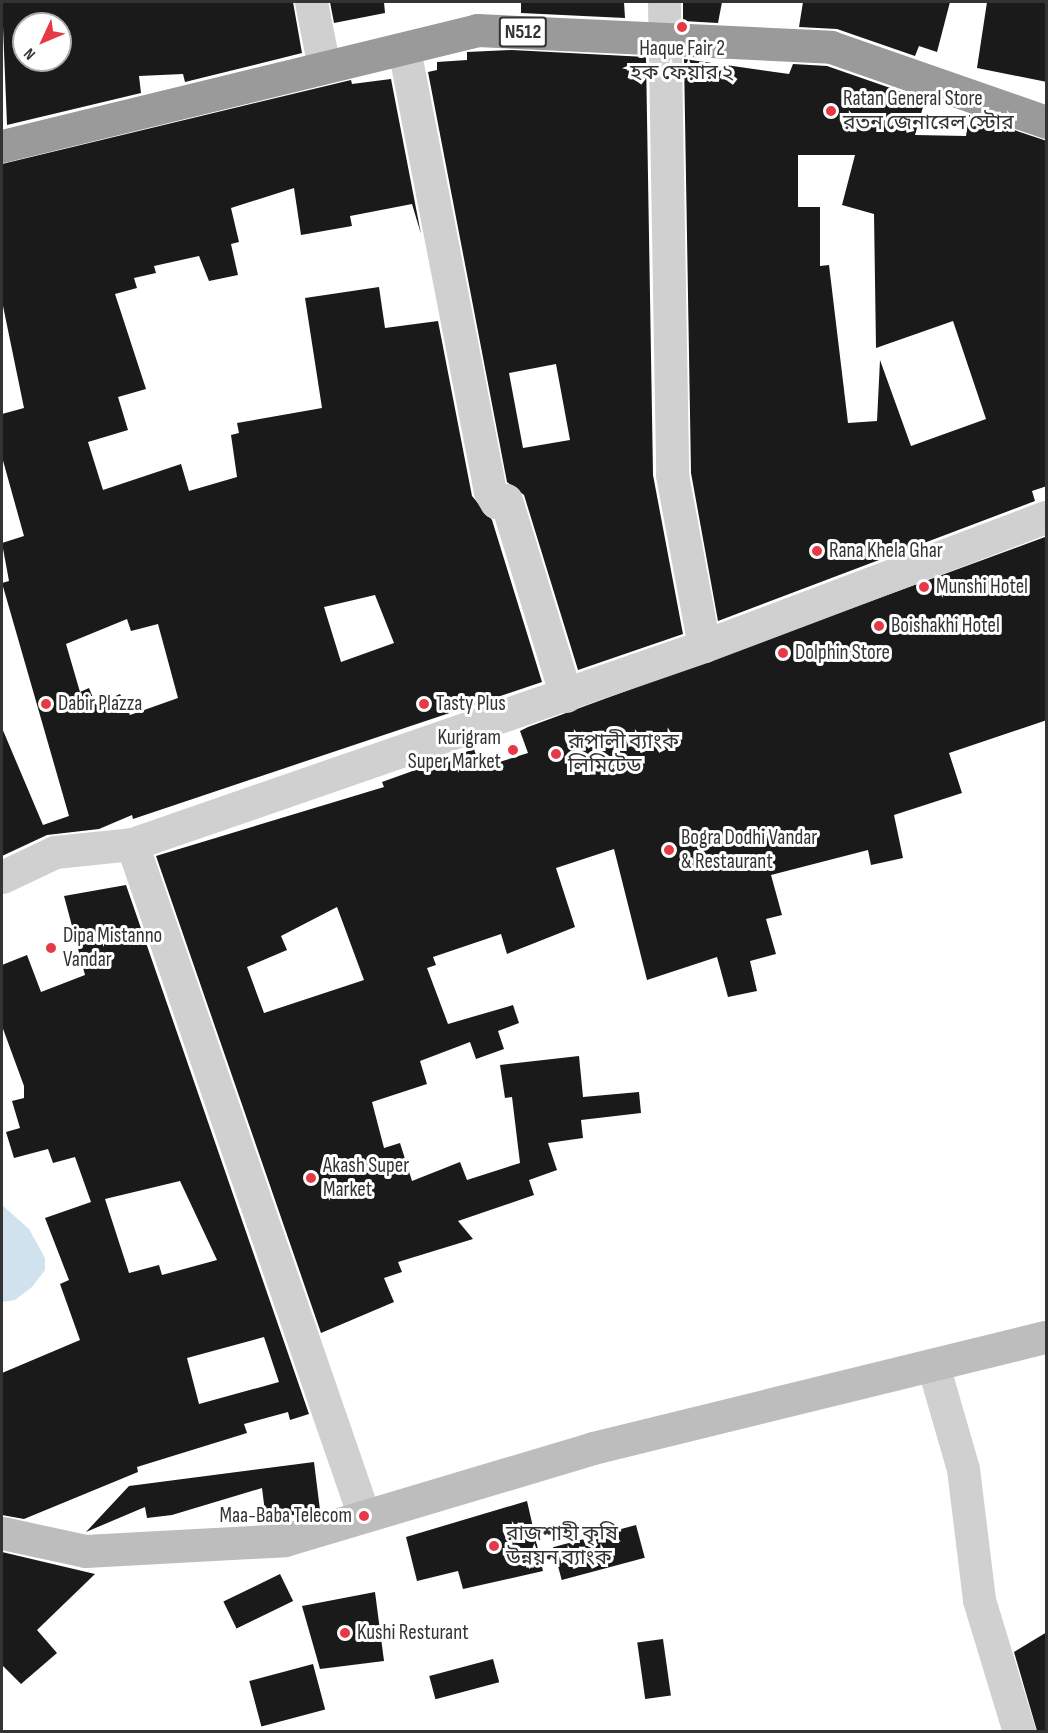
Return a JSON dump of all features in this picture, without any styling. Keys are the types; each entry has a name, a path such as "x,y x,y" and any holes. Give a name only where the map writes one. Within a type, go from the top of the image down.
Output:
{"highway":[{"name":"N512","path":"2,146 477,30 831,47 1047,122"}],"street":[{"path":"311,2 324,67"},
{"path":"664,2 672,474 704,646"},
{"path":"404,49 490,492 496,502 506,500 566,696"},
{"path":"2,877 55,852 132,844 566,696 1047,518"},
{"path":"132,844 364,1516"},
{"path":"2,1533 85,1551 285,1540 593,1448 1047,1336"},
{"path":"933,1365 963,1469 979,1600 1019,1731"}],"water":[{"path":"2,1205 29,1229 45,1258 45,1270 32,1287 15,1300 2,1302"}],"building":[{"path":"2,2 293,2 302,53 185,82 183,74 139,76 141,93 7,125"},
{"path":"330,2 384,2 385,13 334,23"},
{"path":"521,2 624,2 625,18 521,13"},
{"path":"683,2 722,2 718,23 683,21"},
{"path":"803,2 950,2 937,52 919,46 915,56 837,29 799,27"},
{"path":"987,2 1047,2 1047,82 977,68"},
{"path":"512,50 646,57 653,475 683,634 578,670 524,495 507,482 428,72 437,70 437,62 467,60 467,52","holes":["556,364 570,440 523,448 509,373"]},
{"path":"684,59 789,74 793,64 827,66 925,100 915,135 966,136 969,115 1047,141 1047,486 1032,491 1035,501 718,621 691,473","holes":["798,155 855,155 842,205 874,214 876,348 953,321 986,419 911,446 880,360 877,421 848,423 829,265 820,266 820,207 798,207"]},
{"path":"391,79 421,234 412,204 350,216 352,226 301,235 294,188 231,208 239,242 231,244 238,275 209,281 199,256 154,266 156,273 134,278 137,288 115,294 146,389 118,397 128,430 88,442 103,490 181,464 189,491 237,477 231,435 239,433 237,423 322,408 305,298 379,287 385,328 438,321 472,496 492,520 542,682 133,819 132,815 99,829 47,835 2,856 2,728 43,825 69,816 2,583 9,581 2,543 24,536 2,457 2,414 24,408 2,301 2,164 351,80 352,84","holes":["375,595 394,643 341,662 324,607","127,619 131,631 158,624 178,698 130,715 120,694 96,705 89,688 80,692 66,644"]},
{"path":"1045,537 1047,720 949,753 962,793 894,815 903,858 871,865 868,850 771,875 782,915 766,919 776,954 750,961 757,991 728,997 717,957 647,980 614,849 556,868 575,927 507,954 501,934 433,957 436,965 427,968 448,1024 513,1005 519,1023 498,1031 504,1049 476,1059 470,1042 420,1061 427,1084 372,1102 384,1148 400,1143 412,1181 460,1162 467,1180 520,1163 512,1097 505,1098 500,1065 579,1056 583,1097 639,1092 641,1113 581,1120 583,1138 548,1143 557,1170 529,1180 534,1195 458,1221 473,1239 398,1262 402,1272 384,1278 394,1302 321,1333 156,856 384,787 382,782 474,749 480,768 528,753 520,731","holes":["337,907 364,980 264,1013 247,967 287,950 281,936"]},
{"path":"126,885 309,1414 290,1420 288,1412 244,1424 247,1433 137,1467 138,1472 24,1519 2,1515 2,1373 80,1340 60,1284 69,1280 45,1218 91,1202 75,1157 53,1163 48,1149 14,1158 6,1132 20,1128 12,1101 24,1098 24,1086 2,1026 2,965 27,955 41,992 85,975 64,896","holes":["180,1181 217,1260 162,1275 159,1265 129,1273 105,1199","264,1337 279,1382 199,1404 187,1358"]},
{"path":"314,1462 320,1510 266,1520 262,1488 172,1515 147,1518 145,1507 86,1532 129,1486"},
{"name":"রাজশাহী কৃষি উন্নয়ন ব্যাংক","path":"527,1501 543,1571 463,1589 458,1571 417,1581 406,1537"},
{"path":"636,1525 645,1558 562,1580 553,1547"},
{"path":"2,1552 95,1574 37,1630 57,1653 21,1684 2,1665"},
{"path":"280,1574 293,1601 237,1629 223,1602"},
{"name":"Kushi Resturant","path":"375,1592 384,1661 320,1669 302,1606"},
{"path":"1047,1632 1047,1731 1037,1731 1014,1652"},
{"path":"663,1639 671,1695 645,1699 637,1643"},
{"path":"493,1659 499,1682 435,1699 429,1676"},
{"path":"313,1664 325,1709 261,1726 249,1681"}],"place":[{"name":"Haque Fair 2 হক ফেয়ার ২","path":"682,27"},
{"name":"Ratan General Store রতন জেনারেল স্টোর","path":"831,111"},
{"name":"Rana Khela Ghar","path":"817,551"},
{"name":"Munshi Hotel","path":"924,587"},
{"name":"Boishakhi Hotel","path":"879,626"},
{"name":"Dolphin Store","path":"783,653"},
{"name":"Dabir Plazza","path":"46,704"},
{"name":"Tasty Plus","path":"424,704"},
{"name":"Kurigram Super Market","path":"513,750"},
{"name":"রূপালী ব্যাংক লিমিটেড","path":"556,754"},
{"name":"Bogra Dodhi Vandar & Restaurant","path":"669,850"},
{"name":"Dipa Mistanno Vandar","path":"51,948"},
{"name":"Akash Super Market","path":"311,1178"},
{"name":"Maa-Baba Telecom","path":"364,1516"},
{"name":"রাজশাহী কৃষি উন্নয়ন ব্যাংক","path":"494,1546"},
{"name":"Kushi Resturant","path":"345,1633"}]}
